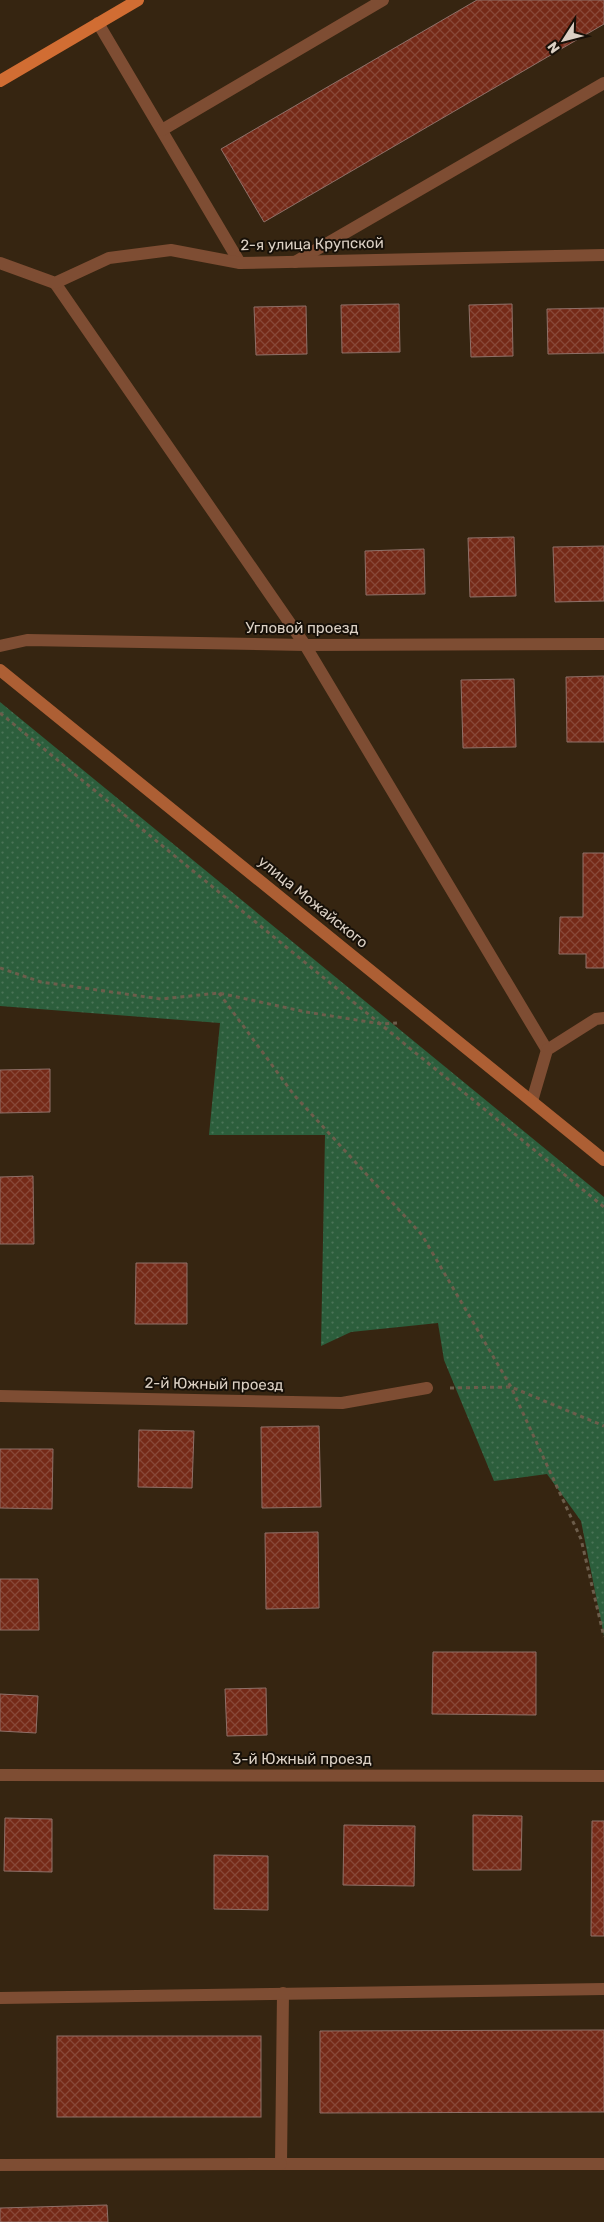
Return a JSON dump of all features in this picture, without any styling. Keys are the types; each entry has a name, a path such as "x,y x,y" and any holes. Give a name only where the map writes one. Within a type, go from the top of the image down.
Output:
{"main road":[{"path":"0,81 138,0"},
{"name":"улица Можайского","path":"0,670 604,1160"}],"street":[{"path":"162,130 383,0"},
{"path":"98,23 240,263"},
{"path":"295,262 604,83"},
{"name":"2-я улица Крупской","path":"55,283 109,258 171,250 240,263 604,255"},
{"path":"0,263 55,283 305,645 547,1050"},
{"name":"Угловой проезд","path":"0,646 27,640 305,645 604,644"},
{"path":"532,1101 547,1050 596,1018 604,1018"},
{"name":"2-й Южный проезд","path":"0,1396 342,1403 427,1388"},
{"name":"3-й Южный проезд","path":"0,1775 604,1776"},
{"path":"0,1998 604,1989"},
{"path":"281,2164 283,1994"},
{"path":"0,2165 604,2164"}],"path":[{"path":"0,713 604,1207"},
{"path":"0,968 41,982 161,999 219,993 306,1012 382,1024 437,1023"},
{"path":"219,993 294,1095 422,1235 511,1387 581,1540 604,1637"},
{"path":"427,1388 511,1387 604,1426"}],"green space":[{"path":"0,702 604,1197 604,1636 581,1521 547,1474 494,1481 444,1360 438,1323 351,1332 321,1346 325,1135 209,1135 220,1023 0,1006"}],"building":[{"path":"477,0 604,0 604,24 264,222 221,149"},
{"path":"399,304 400,352 342,353 341,305"},
{"path":"512,304 513,356 471,357 469,305"},
{"path":"306,306 307,354 256,355 254,307"},
{"path":"604,308 604,353 548,354 547,309"},
{"path":"514,537 516,596 470,597 468,538"},
{"path":"604,546 604,601 555,602 553,547"},
{"path":"424,549 425,594 366,595 365,551"},
{"path":"604,676 604,742 567,742 566,677"},
{"path":"514,679 516,747 463,748 461,680"},
{"path":"583,853 604,853 604,968 586,968 586,954 559,954 560,917 583,917"},
{"path":"50,1069 50,1112 0,1113 0,1070"},
{"path":"33,1176 34,1244 0,1244 0,1177"},
{"path":"136,1263 187,1263 187,1324 135,1324"},
{"path":"319,1426 321,1507 262,1508 261,1427"},
{"path":"139,1430 194,1431 192,1488 138,1487"},
{"path":"0,1449 53,1449 52,1509 0,1508"},
{"path":"318,1532 319,1608 266,1609 265,1533"},
{"path":"0,1579 38,1579 39,1630 0,1630"},
{"path":"433,1652 536,1652 536,1715 432,1714"},
{"path":"266,1688 267,1735 227,1736 225,1689"},
{"path":"0,1694 38,1696 36,1733 0,1731"},
{"path":"473,1815 522,1816 521,1870 473,1870"},
{"path":"5,1818 52,1819 52,1872 4,1871"},
{"path":"592,1821 604,1821 604,1936 591,1936"},
{"path":"344,1825 415,1826 414,1886 343,1885"},
{"path":"214,1855 268,1856 268,1910 214,1909"},
{"path":"604,2030 604,2112 320,2113 320,2031"},
{"path":"57,2036 261,2036 261,2117 57,2117"},
{"path":"107,2205 108,2222 0,2222 0,2208"}]}
